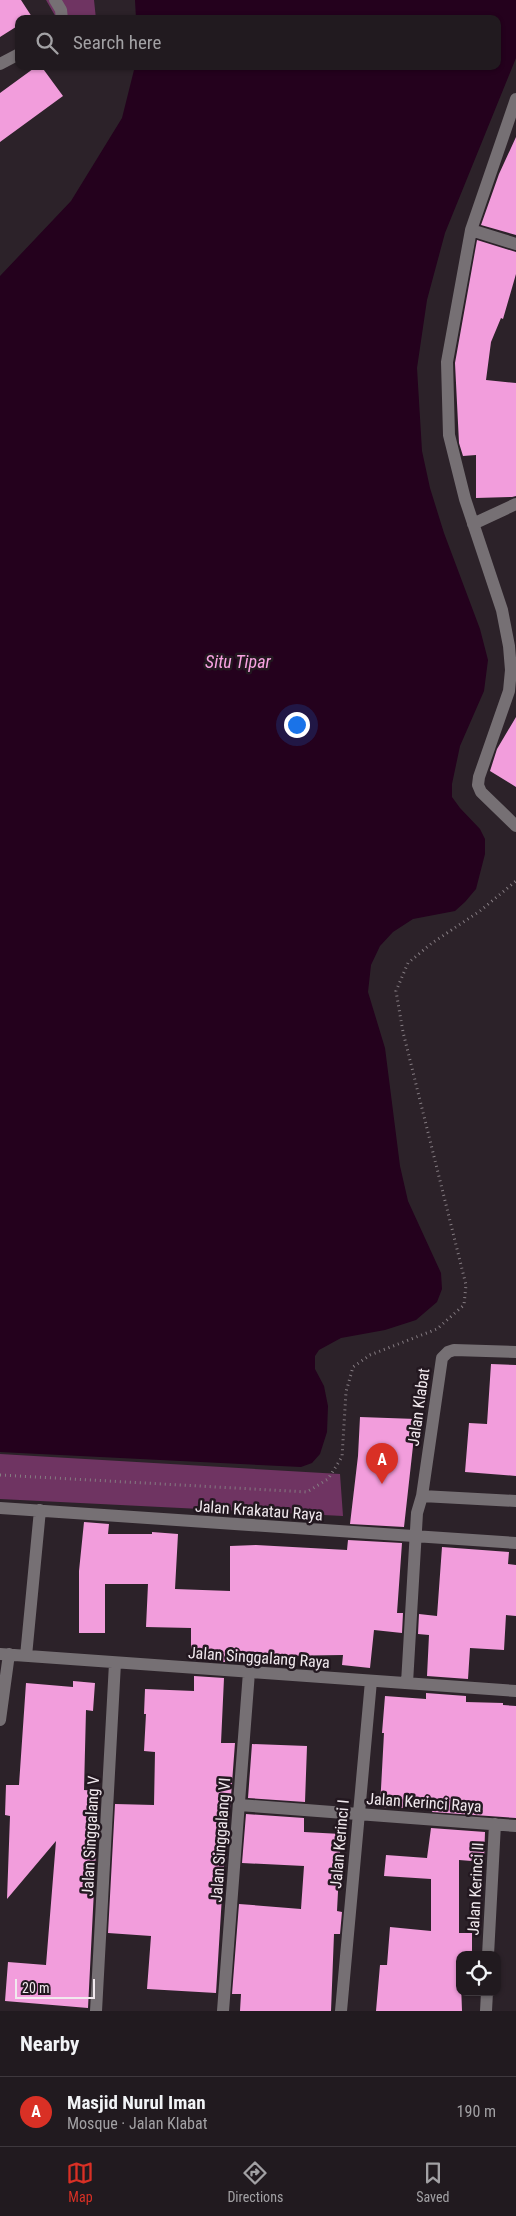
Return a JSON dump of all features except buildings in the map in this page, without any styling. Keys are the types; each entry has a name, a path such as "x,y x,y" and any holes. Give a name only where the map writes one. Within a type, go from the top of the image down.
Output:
{"street":[{"path":"55,0 62,15"},
{"path":"0,64 15,56"},
{"path":"516,99 471,230 447,362 449,435 465,499 502,610 509,646 509,692 479,777 478,785 481,792 516,826"},
{"path":"471,230 516,244"},
{"path":"473,524 516,504"},
{"name":"Jalan Klabat","path":"407,1683 418,1507 422,1496 442,1358 448,1352 454,1350 516,1352"},
{"path":"422,1496 516,1501"},
{"name":"Jalan Krakatau Raya","path":"0,1508 516,1543"},
{"path":"26,1656 40,1510"},
{"path":"0,1720 4,1654"},
{"name":"Jalan Singgalang Raya","path":"4,1654 516,1691"},
{"name":"Jalan Singgalang V","path":"96,2011 115,1663"},
{"name":"Jalan Singgalang VI","path":"223,2011 249,1672"},
{"name":"Jalan Kerinci I","path":"341,2011 370,1681"},
{"name":"Jalan Kerinci Raya","path":"239,1805 516,1826"},
{"name":"Jalan Kerinci II","path":"488,1951 495,1824"},
{"path":"486,2011 487,1996"}],"path":[{"path":"0,1475 307,1492 328,1479 342,1457 346,1392 353,1367 370,1355 436,1329 464,1305 466,1285 403,1032 396,991 408,963 432,943 480,911 516,881"}],"shaded area":[{"path":"46,0 94,0 96,15 55,15"},
{"path":"0,1454 340,1474 343,1516 0,1499"}],"water":[{"name":"Situ Tipar","path":"135,0 516,0 516,58 445,233 427,300 417,368 422,451 430,488 444,533 480,629 488,660 484,691 460,746 452,784 452,797 480,829 485,839 485,854 476,889 455,911 413,919 393,932 380,946 371,965 368,992 385,1048 400,1166 408,1201 441,1273 442,1289 437,1302 416,1320 385,1330 341,1338 319,1350 315,1356 315,1369 324,1386 328,1406 327,1432 320,1454 312,1463 301,1467 0,1452 0,276 71,201 122,118 134,70 501,70 501,15 136,15"}],"place":[{"name":"Masjid Nurul Iman","path":"382,1484"}]}
